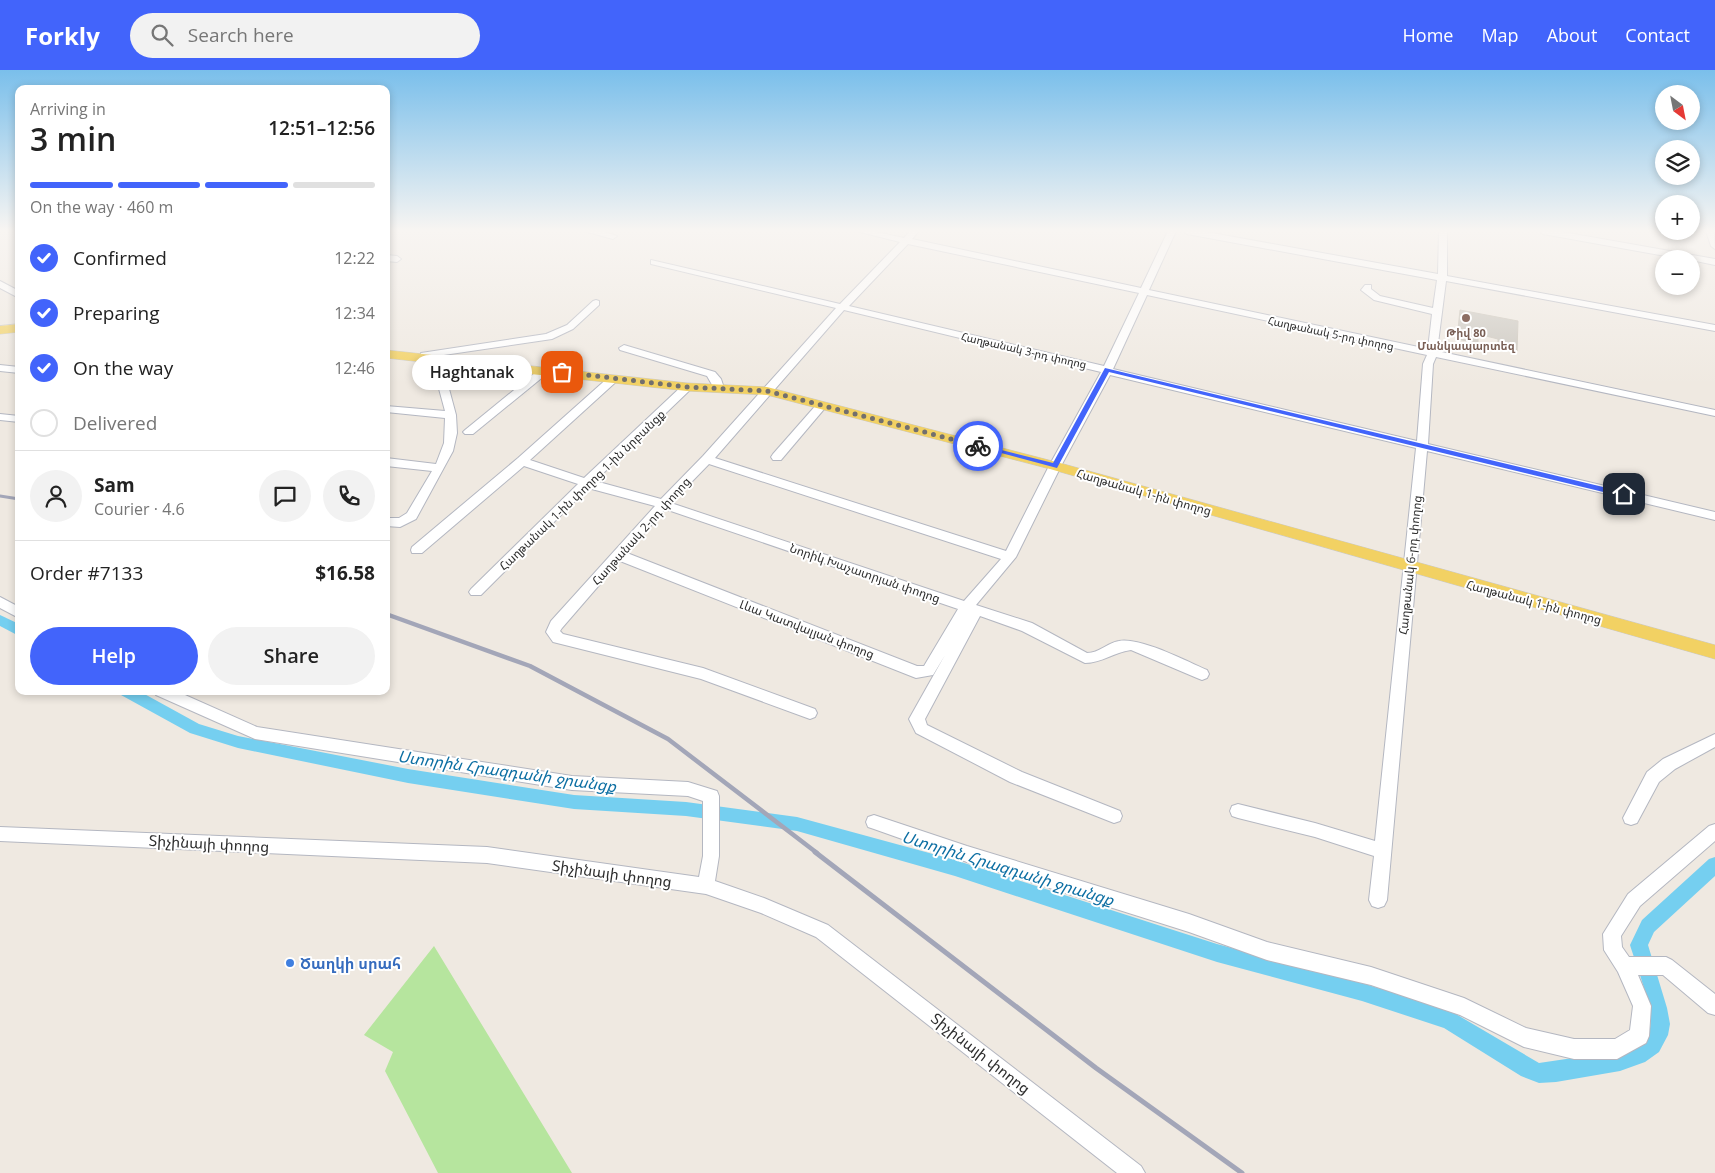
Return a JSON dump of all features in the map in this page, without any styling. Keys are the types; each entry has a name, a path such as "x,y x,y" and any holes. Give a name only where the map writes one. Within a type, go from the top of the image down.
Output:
{"main road":[{"path":"0,330 15,328"},
{"name":"Հաղթանակ 1-ին փողոց","path":"390,354 687,387 767,391 1054,466 1715,652"}],"street":[{"name":"Հաղթանակ 3-րդ փողոց","path":"742,282 1715,516"},
{"name":"Հաղթանակ 2-րդ փողոց","path":"810,713 703,674 621,656 558,638 553,632 556,625 663,504 707,459 866,282"},
{"name":"Հաղթանակ 5-րդ փողոց","path":"1099,282 1715,413"},
{"path":"1114,816 1016,777 921,729 917,719 971,609 1010,557 1054,466 1108,370 1148,282"},
{"name":"Հաղթանակ 6-րդ փողոց","path":"1378,900 1422,446 1428,364 1432,354 1441,282"},
{"path":"1466,282 1715,328"},
{"path":"0,284 15,293"},
{"path":"1368,287 1366,290 1377,298 1438,312"},
{"path":"418,357 436,352 548,337 570,328 596,303"},
{"path":"624,348 711,374 716,379 720,388"},
{"path":"390,523 397,524 406,521 412,516 450,443 450,415 436,359"},
{"path":"0,368 15,370"},
{"path":"469,432 545,370"},
{"path":"417,550 522,461 614,378"},
{"name":"Հաղթանակ 1-ին փողոց 1-ին նրբանցք","path":"476,592 532,539 586,483 687,387"},
{"path":"778,457 821,406"},
{"path":"390,409 450,415"},
{"path":"0,417 15,419"},
{"path":"707,459 1010,557"},
{"name":"Նորիկ Խաչատրյան փողոց","path":"522,461 586,483 663,504 1027,627 1085,658 1096,658 1119,646 1132,645 1202,674"},
{"path":"390,462 438,468"},
{"name":"Լևա Կատվալյան փողոց","path":"618,555 916,672 928,671 971,609"},
{"path":"0,602 15,611"},
{"path":"170,695 255,733 572,783 688,789 711,796 711,856 706,886"},
{"path":"1630,818 1653,777 1669,764 1715,740"},
{"path":"1238,811 1315,830 1383,851"},
{"path":"874,822 967,854 1188,923 1266,951 1371,976 1464,1007 1524,1037 1574,1049 1617,1050 1639,1036 1642,1006 1628,966 1613,950 1612,934 1634,900 1715,831"},
{"name":"Տիչինայի փողոց","path":"0,834 487,855 706,886 764,906 822,930 1134,1173"},
{"path":"1628,966 1666,966 1715,1006"}],"green space":[{"path":"434,946 572,1173 438,1173 385,1071 393,1052 364,1035"}],"building":[{"path":"1460,310 1518,321 1517,351 1498,347 1498,339 1478,334 1478,343 1457,339"}],"waterway":[{"name":"Ստորին Հրազդանի ջրանցք","path":"0,620 15,629"},
{"name":"Ստորին Հրազդանի ջրանցք","path":"133,695 195,729 238,742 408,776 574,802 686,809 797,824 955,868 1217,953 1362,992 1449,1020 1528,1069 1539,1073 1556,1072 1620,1061 1638,1055 1652,1045 1658,1035 1660,1024 1658,1008 1639,945 1648,926 1715,865"}],"railway":[{"path":"0,496 15,498"},
{"path":"390,615 530,666 668,739 817,853"},
{"path":"815,852 1096,1068 1242,1173"}],"way so far":[{"path":"562,372 687,387 767,391 978,446"}],"place":[{"name":"Թիվ 80 Մանկապարտեզ","path":"1466,318"},
{"name":"Haghtanak","path":"562,372"},
{"name":"Ծաղկի սրահ","path":"290,963"}],"route":[{"path":"978,446 1054,466 1108,370 1624,494"}]}
